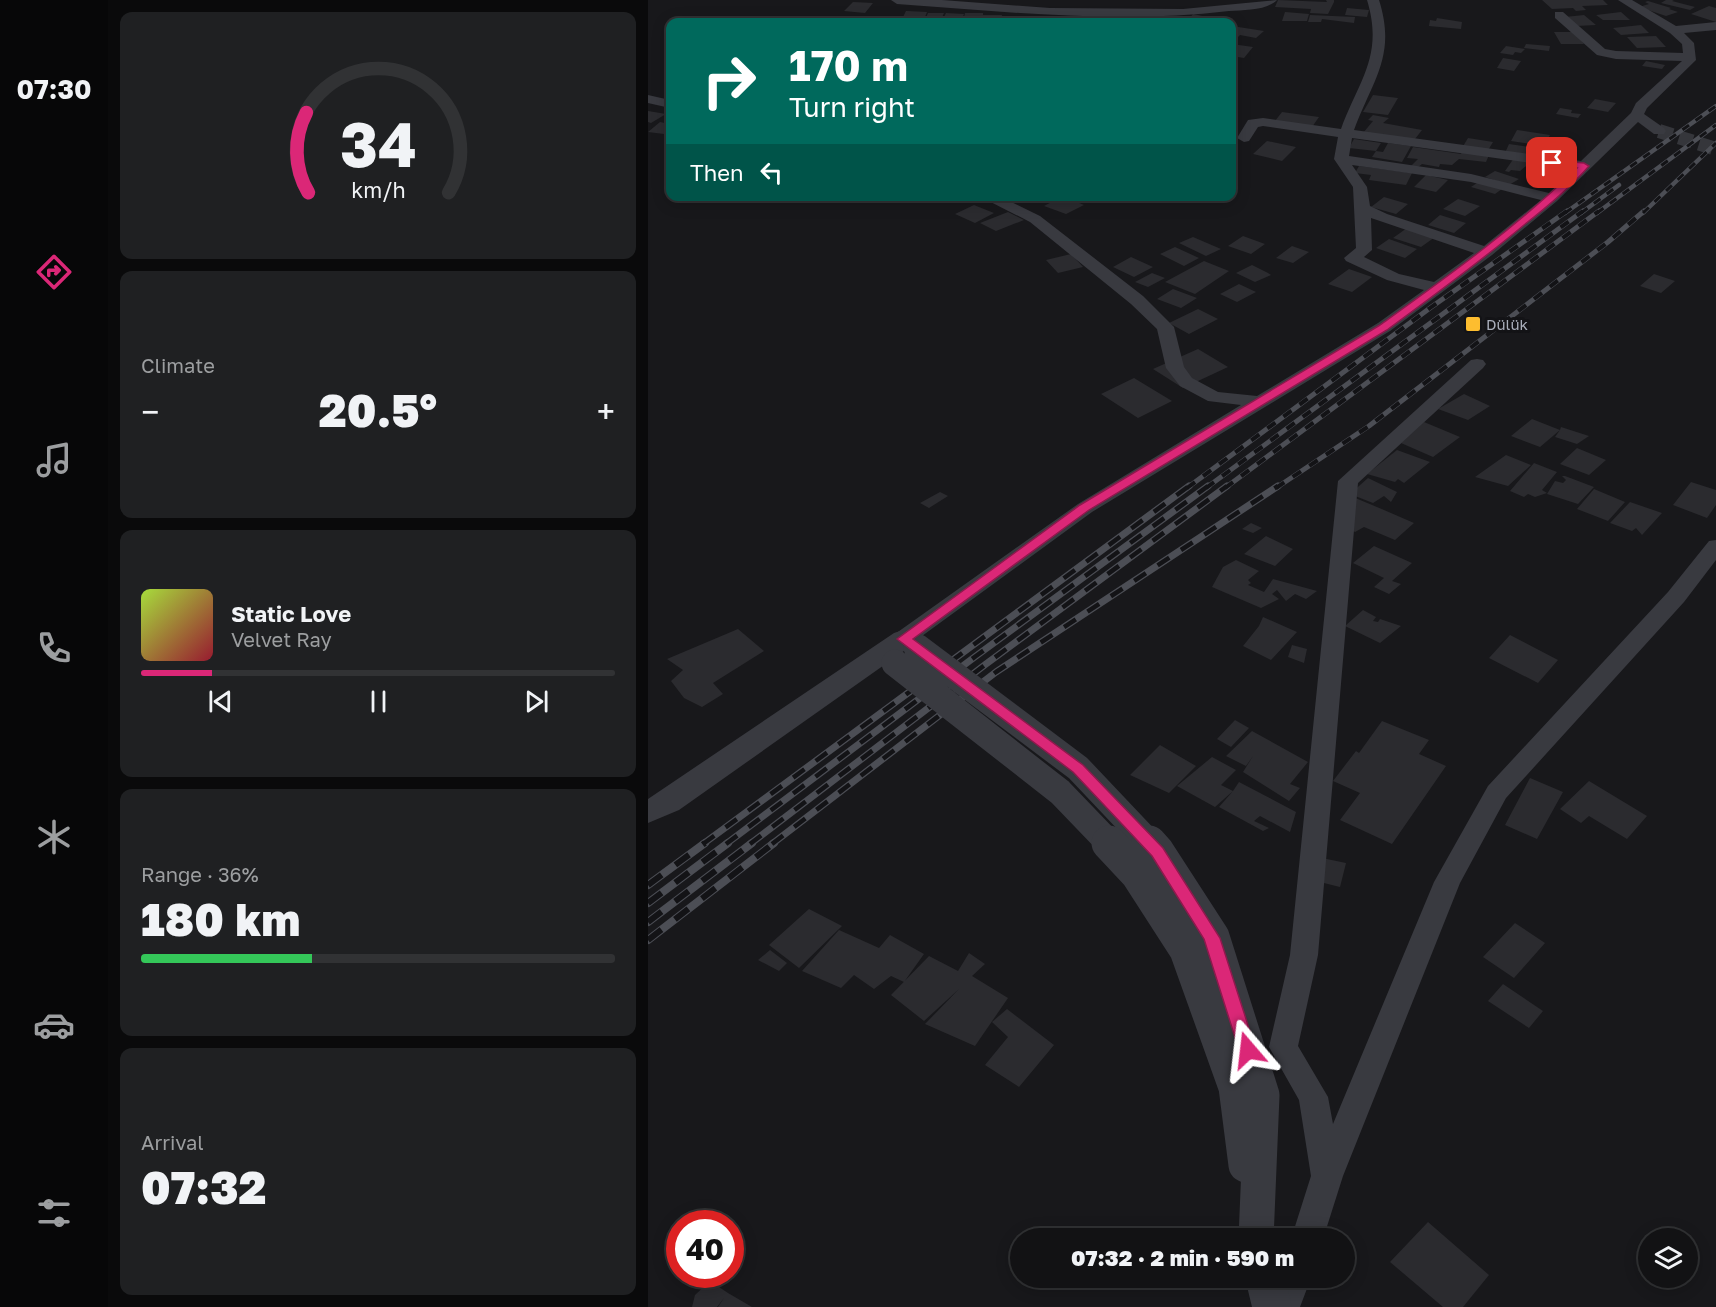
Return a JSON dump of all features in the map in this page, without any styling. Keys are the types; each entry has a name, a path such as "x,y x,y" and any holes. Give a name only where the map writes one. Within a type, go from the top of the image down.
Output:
{"street":[{"path":"897,0 1050,12 1183,13 1261,4 1271,0"},
{"path":"1373,0 1378,14 1377,63 1342,144 1341,159 1360,187 1363,208 1364,250 1352,258 1392,277 1437,288"},
{"path":"648,812 668,802 899,651 1085,508 1384,327 1486,252 1552,198 1637,115 1641,106 1690,60 1688,44 1674,30 1624,0"},
{"path":"1215,18 1225,9"},
{"path":"1559,15 1601,52 1616,55 1690,57"},
{"path":"1674,30 1716,26"},
{"path":"648,99 666,103"},
{"path":"1637,115 1659,131"},
{"path":"1244,138 1253,123 1263,122 1584,166"},
{"path":"1341,159 1471,178 1552,198"},
{"path":"997,201 1035,219 1137,300 1165,327 1175,368 1186,382 1214,397 1260,402"},
{"path":"1363,208 1382,217 1486,252"},
{"path":"1327,1176 1313,1097 1283,1047 1304,955 1348,481 1477,364"},
{"path":"1310,1228 1327,1176 1447,882 1497,792 1676,597 1716,546"},
{"path":"899,651 1078,768 1157,852 1212,938 1262,1095 1256,1239 1236,1087 1187,950 1138,874 1060,792 899,651"},
{"path":"1267,1288 1272,1307"},
{"path":"1283,1307 1291,1288"}],"building":[{"path":"1278,0 1327,2 1326,0 1334,0 1334,2 1328,14 1310,13 1311,9 1275,7"},
{"path":"1542,0 1603,0 1608,5 1582,6 1586,10 1576,11 1573,8 1552,9"},
{"path":"1674,0 1672,1 1695,7 1690,10 1661,3"},
{"path":"1648,1 1678,12 1666,16 1639,7 1649,4 1645,2"},
{"path":"853,2 873,3 865,13 844,11"},
{"path":"1709,6 1716,8 1716,22 1691,14"},
{"path":"1347,8 1369,10 1367,17 1345,15"},
{"path":"906,11 927,12 925,18 902,18"},
{"path":"1285,12 1309,14 1307,21 1282,21"},
{"path":"1621,12 1630,20 1603,20 1596,15"},
{"path":"928,13 944,13 942,18 926,18"},
{"path":"946,13 964,14 962,18 944,18"},
{"path":"965,13 1002,15 1002,18 964,18"},
{"path":"1193,14 1207,17 1206,18 1190,18"},
{"path":"1310,15 1355,17 1354,23 1322,19 1321,22 1308,22"},
{"path":"1584,15 1596,25 1576,26 1565,17"},
{"path":"1437,18 1462,22 1461,29 1429,26 1430,20 1436,21"},
{"path":"1641,25 1649,33 1621,35 1613,28"},
{"path":"1236,27 1264,31 1256,38 1240,35 1237,38"},
{"path":"1554,32 1576,32 1584,44 1561,44"},
{"path":"1656,36 1666,47 1637,48 1627,37"},
{"path":"1526,44 1550,46 1549,51 1524,48"},
{"path":"1236,45 1253,47 1244,58 1236,57"},
{"path":"1506,46 1525,49 1513,55 1500,53"},
{"path":"1503,58 1521,61 1514,71 1497,68"},
{"path":"1646,61 1665,65 1662,69 1642,66"},
{"path":"1373,95 1398,98 1388,115 1363,112"},
{"path":"1595,99 1616,103 1608,112 1587,108"},
{"path":"1560,108 1581,114 1578,118 1556,114"},
{"path":"648,111 666,114 651,123 648,122"},
{"path":"1282,112 1319,117 1312,127 1275,121"},
{"path":"1373,115 1389,118 1383,123 1422,130 1415,139 1363,133 1373,121 1368,120"},
{"path":"660,122 666,123 664,134 648,132"},
{"path":"1517,130 1550,135 1544,146 1511,141"},
{"path":"1468,138 1493,142 1487,152 1462,148"},
{"path":"1354,139 1381,143 1376,151 1349,148"},
{"path":"1267,141 1296,147 1282,161 1253,154"},
{"path":"1388,143 1411,146 1402,162 1372,157 1376,151 1383,152"},
{"path":"1558,143 1570,147 1563,152 1550,148"},
{"path":"1509,144 1542,149 1538,158 1505,153"},
{"path":"1413,147 1461,154 1462,152 1489,155 1486,162 1459,159 1452,165 1440,164 1439,167 1422,164 1417,168 1410,167 1418,159 1407,158"},
{"path":"1514,158 1531,162 1520,171 1505,171"},
{"path":"1359,166 1412,173 1406,185 1369,180 1371,175 1355,173"},
{"path":"1495,171 1519,179 1509,185 1485,177"},
{"path":"1426,175 1448,180 1436,192 1414,187"},
{"path":"1483,179 1506,186 1495,194 1471,187"},
{"path":"1384,197 1408,204 1396,214 1371,207"},
{"path":"1458,199 1480,206 1465,216 1443,209"},
{"path":"1054,201 1075,201 1084,205 1066,214 1044,206"},
{"path":"974,205 994,213 975,223 955,214"},
{"path":"1008,212 1024,220 996,231 980,223"},
{"path":"1440,215 1466,223 1454,233 1428,225"},
{"path":"1407,228 1435,237 1421,247 1393,238"},
{"path":"1243,236 1265,244 1251,254 1228,246"},
{"path":"1193,237 1221,249 1206,256 1179,243"},
{"path":"1389,239 1417,249 1405,258 1376,248"},
{"path":"1292,246 1309,252 1293,263 1276,258"},
{"path":"1175,247 1199,258 1184,266 1160,254"},
{"path":"1071,254 1083,267 1058,273 1046,260"},
{"path":"1131,257 1153,267 1134,277 1113,267"},
{"path":"1204,261 1229,271 1195,294 1165,282"},
{"path":"1252,265 1271,275 1255,282 1236,273"},
{"path":"1349,269 1372,277 1352,292 1328,284"},
{"path":"1152,273 1165,278 1148,287 1135,282"},
{"path":"1654,274 1675,281 1661,293 1640,286"},
{"path":"1239,284 1256,292 1237,302 1220,294"},
{"path":"1173,289 1197,298 1181,308 1157,299"},
{"path":"1198,309 1218,319 1189,334 1169,323"},
{"path":"1198,349 1228,367 1183,388 1153,369"},
{"path":"1134,378 1172,401 1138,418 1101,394"},
{"path":"1464,394 1490,406 1468,420 1438,409"},
{"path":"1532,419 1560,430 1540,447 1511,436"},
{"path":"1424,422 1460,437 1433,457 1401,443"},
{"path":"1561,427 1589,436 1577,444 1555,437"},
{"path":"1577,448 1606,460 1589,475 1560,464"},
{"path":"1397,450 1430,462 1404,483 1398,479 1395,482 1367,474"},
{"path":"1506,455 1531,465 1508,486 1475,477"},
{"path":"1534,463 1557,472 1542,490 1547,493 1535,497 1528,494 1524,497 1510,491"},
{"path":"1562,476 1594,487 1578,504 1547,494 1555,481 1563,483 1566,480"},
{"path":"1368,478 1397,492 1391,502 1384,496 1373,503 1350,494"},
{"path":"1691,482 1716,490 1716,505 1707,518 1673,505"},
{"path":"1594,489 1625,502 1608,521 1577,509"},
{"path":"940,492 948,496 929,508 920,503"},
{"path":"1353,497 1414,523 1395,540 1364,527 1355,532 1348,528"},
{"path":"1630,502 1662,513 1642,535 1636,528 1632,531 1610,523"},
{"path":"1251,523 1262,528 1253,533 1242,529"},
{"path":"1266,536 1293,549 1275,566 1244,554"},
{"path":"1374,546 1412,563 1392,581 1401,584 1389,594 1374,587 1384,578 1353,563"},
{"path":"1236,560 1259,571 1248,580 1251,583 1248,585 1264,592 1273,579 1317,591 1306,599 1295,594 1286,601 1277,590 1272,594 1279,599 1261,608 1212,587 1223,567"},
{"path":"1363,610 1376,617 1373,621 1378,622 1380,619 1401,626 1380,643 1345,626"},
{"path":"1263,617 1297,632 1271,660 1243,646 1259,626"},
{"path":"738,629 764,651 713,683 723,694 702,707 684,698 671,681 683,670 667,659"},
{"path":"1510,635 1558,660 1538,683 1489,658"},
{"path":"1292,645 1307,649 1304,663 1288,657"},
{"path":"1235,720 1249,728 1231,747 1217,739"},
{"path":"1382,721 1429,740 1419,754 1446,766 1392,844 1340,820 1360,793 1333,781 1356,751 1359,753"},
{"path":"1252,731 1308,762 1290,784 1300,788 1289,801 1243,772 1253,756 1246,766 1226,756"},
{"path":"1160,745 1196,766 1169,793 1130,775"},
{"path":"1212,757 1236,770 1221,785 1233,791 1215,807 1177,786"},
{"path":"1530,778 1563,792 1537,839 1505,825"},
{"path":"1589,781 1647,816 1627,839 1589,816 1581,823 1560,809"},
{"path":"1239,782 1296,812 1290,832 1260,816 1254,821 1269,828 1263,831 1219,807"},
{"path":"1322,858 1346,863 1340,887 1316,881"},
{"path":"809,909 842,926 799,968 769,945"},
{"path":"1515,923 1545,943 1514,978 1483,957"},
{"path":"839,930 879,948 890,935 924,954 904,982 891,976 874,989 854,975 841,988 802,971"},
{"path":"770,950 787,963 779,971 758,960"},
{"path":"969,953 985,964 972,976 1008,998 975,1046 925,1024 959,989 924,1021 891,995 929,956 958,971"},
{"path":"1503,984 1543,1011 1529,1028 1488,1001"},
{"path":"1007,1009 1054,1045 1019,1087 985,1065 1008,1037 992,1022"},
{"path":"1428,1222 1489,1275 1463,1307 1443,1307 1390,1262"},
{"path":"702,1288 720,1288 752,1307 718,1307 724,1298 717,1307 692,1307 695,1295"}],"tunnel":[{"path":"1659,131 1716,149"}],"railway":[{"path":"1565,213 1716,106"},
{"path":"1597,213 1716,125"},
{"path":"1643,213 1716,143"},
{"path":"1581,213 1619,185"},
{"path":"1187,488 1430,308 1567,211"},
{"path":"1206,488 1583,211"},
{"path":"1225,488 1599,211"},
{"path":"1276,488 1369,426 1608,242 1644,211"},
{"path":"703,844 1189,486"},
{"path":"726,844 976,656 1208,486"},
{"path":"750,844 986,664 1227,486"},
{"path":"772,844 996,672 1278,486"},
{"path":"648,885 705,843"},
{"path":"648,903 728,843"},
{"path":"648,922 752,843"},
{"path":"648,940 774,843"}],"place":[{"name":"Dülük","path":"1473,324"}],"route":[{"path":"1248,1050 1212,938 1157,852 1078,768 917,647 903,639 1085,508 1402,314 1552,198 1584,166 1552,163"}]}
